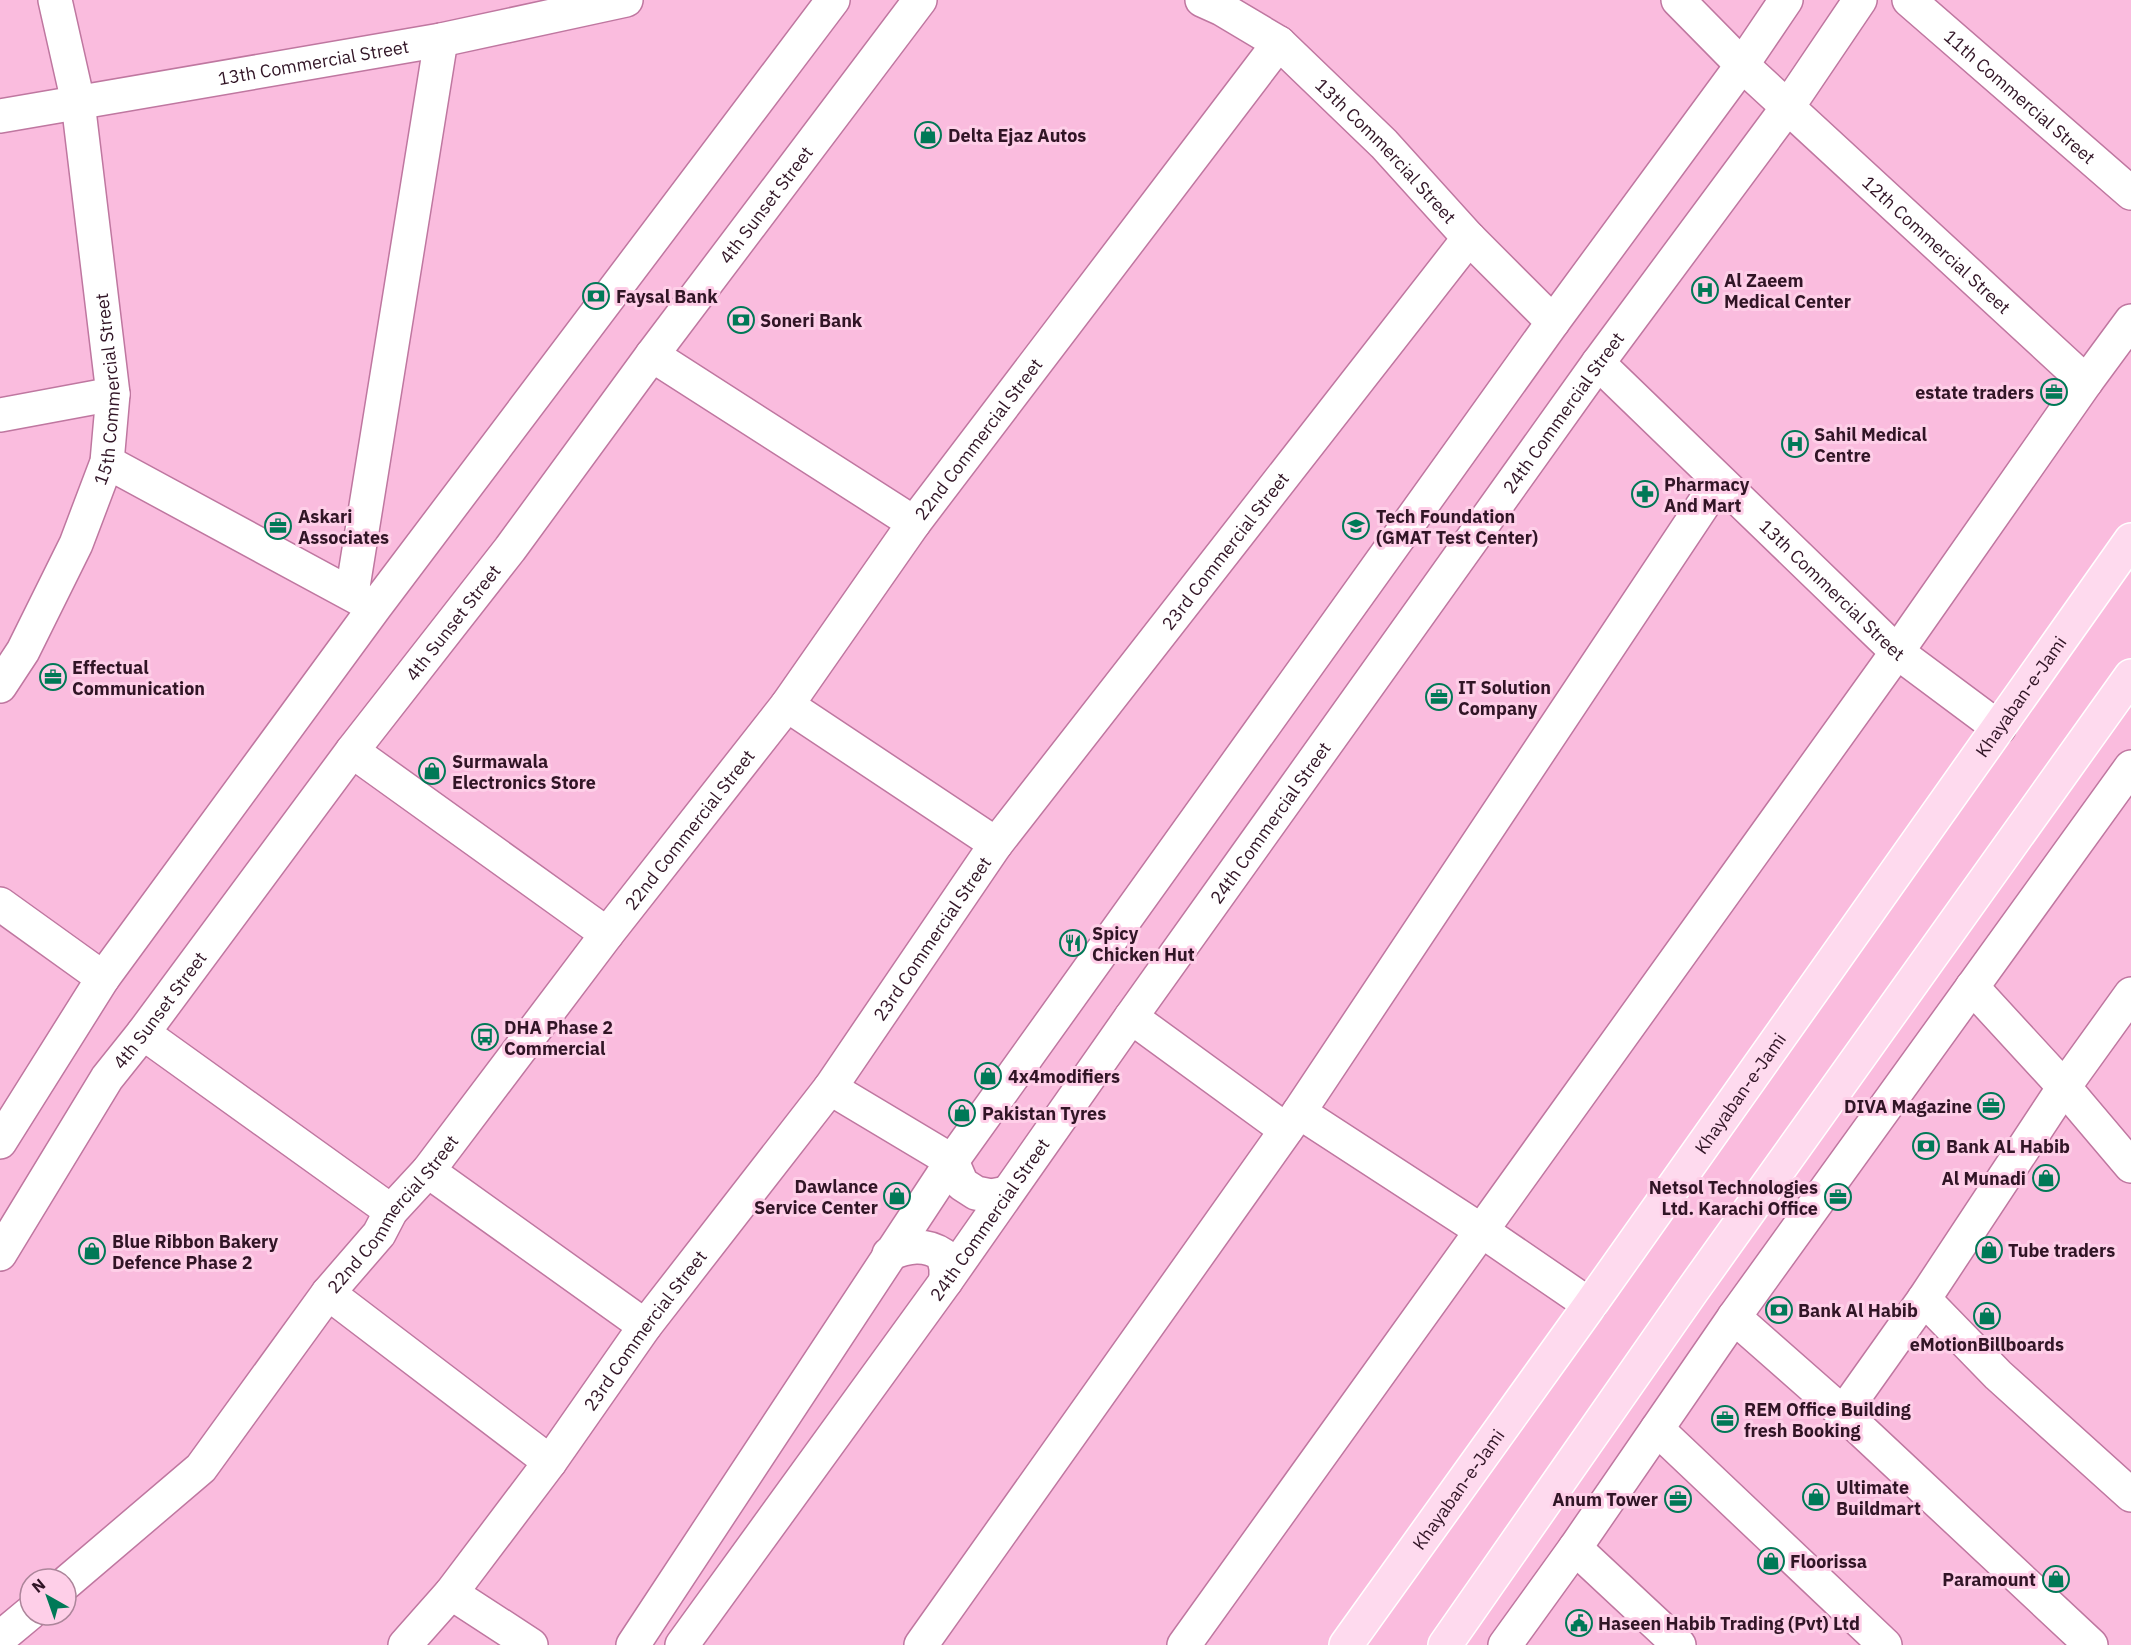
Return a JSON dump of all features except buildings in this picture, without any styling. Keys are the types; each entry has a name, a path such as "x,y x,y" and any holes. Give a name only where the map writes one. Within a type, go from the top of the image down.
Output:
{"main road":[{"name":"Khayaban-e-Jami","path":"1346,1645 1590,1305 2131,540"},
{"path":"1445,1645 1692,1291 2131,676"}],"street":[{"name":"15th Commercial Street","path":"0,686 24,651 76,544 106,462 113,394 78,102 55,0"},
{"name":"13th Commercial Street","path":"0,116 441,40 626,0"},
{"path":"0,1143 103,978 363,600 833,0"},
{"name":"13th Commercial Street","path":"1202,0 1222,9 1279,43 1384,144 1469,238 1553,322"},
{"path":"1678,0 1742,65"},
{"path":"633,1645 952,1161 1553,322 1742,65 1786,0"},
{"name":"24th Commercial Street","path":"682,1645 946,1281 1131,1017 1598,363 1787,108 1860,0"},
{"name":"11th Commercial Street","path":"1908,0 2131,193"},
{"name":"4th Sunset Street","path":"0,1254 106,1078 352,751 510,549 915,3"},
{"path":"363,600 441,40"},
{"name":"22nd Commercial Street","path":"78,1573 201,1468 328,1293 379,1234 391,1211 428,1171 607,934 787,705 914,523 1279,43"},
{"name":"12th Commercial Street","path":"1742,65 2086,382"},
{"name":"23rd Commercial Street","path":"405,1645 451,1593 550,1462 645,1326 830,1088 996,844 1469,238"},
{"path":"1184,1645 1897,652 2131,321"},
{"path":"652,355 914,523"},
{"name":"13th Commercial Street","path":"1598,363 1897,652 1999,728"},
{"path":"0,415 113,394"},
{"path":"106,462 363,600"},
{"path":"921,1645 1292,1121 1719,481"},
{"path":"787,705 996,844"},
{"path":"352,751 607,934"},
{"path":"1505,1645 1575,1548 1734,1317 2131,767"},
{"path":"0,904 103,978"},
{"path":"1972,987 2064,1087 2131,1165"},
{"path":"1843,1413 1924,1299 2064,1087 2131,994"},
{"path":"1131,1017 1292,1121 1482,1231 1590,1305"},
{"path":"142,1033 391,1211"},
{"path":"830,1088 952,1161 962,1184 976,1193 991,1196 1007,1194"},
{"path":"428,1171 645,1326"},
{"path":"889,1254 904,1248 921,1246 934,1249 943,1255 946,1281"},
{"path":"328,1293 550,1462"},
{"path":"1924,1299 1998,1375 2131,1495"},
{"path":"1734,1317 1843,1413 2091,1645"},
{"path":"1657,1429 1885,1645"},
{"path":"1575,1548 1679,1645"},
{"path":"451,1593 531,1645"},
{"path":"0,1638 18,1623"}],"place":[{"name":"Delta Ejaz Autos","path":"928,135"},
{"name":"Al Zaeem Medical Center","path":"1705,290"},
{"name":"Faysal Bank","path":"596,296"},
{"name":"Soneri Bank","path":"741,320"},
{"name":"estate traders","path":"2054,392"},
{"name":"Sahil Medical Centre","path":"1795,444"},
{"name":"Pharmacy And Mart","path":"1645,494"},
{"name":"Askari Associates","path":"278,526"},
{"name":"Tech Foundation (GMAT Test Center)","path":"1356,526"},
{"name":"Effectual Communication","path":"53,677"},
{"name":"IT Solution Company","path":"1439,697"},
{"name":"Surmawala Electronics Store","path":"432,771"},
{"name":"Spicy Chicken Hut","path":"1073,943"},
{"name":"DHA Phase 2 Commercial","path":"485,1037"},
{"name":"4x4modifiers","path":"988,1076"},
{"name":"DIVA Magazine","path":"1991,1106"},
{"name":"Pakistan Tyres","path":"962,1113"},
{"name":"Bank AL Habib","path":"1926,1146"},
{"name":"Al Munadi","path":"2046,1178"},
{"name":"Dawlance Service Center","path":"897,1196"},
{"name":"Netsol Technologies Ltd. Karachi Office","path":"1838,1197"},
{"name":"Tube traders","path":"1989,1250"},
{"name":"Blue Ribbon Bakery Defence Phase 2","path":"92,1251"},
{"name":"Bank Al Habib","path":"1779,1310"},
{"name":"eMotionBillboards","path":"1987,1316"},
{"name":"REM Office Building fresh Booking","path":"1725,1419"},
{"name":"Ultimate Buildmart","path":"1816,1497"},
{"name":"Anum Tower","path":"1678,1499"},
{"name":"Floorissa","path":"1771,1561"},
{"name":"Paramount","path":"2056,1579"},
{"name":"Haseen Habib Trading (Pvt) Ltd","path":"1579,1623"}]}
